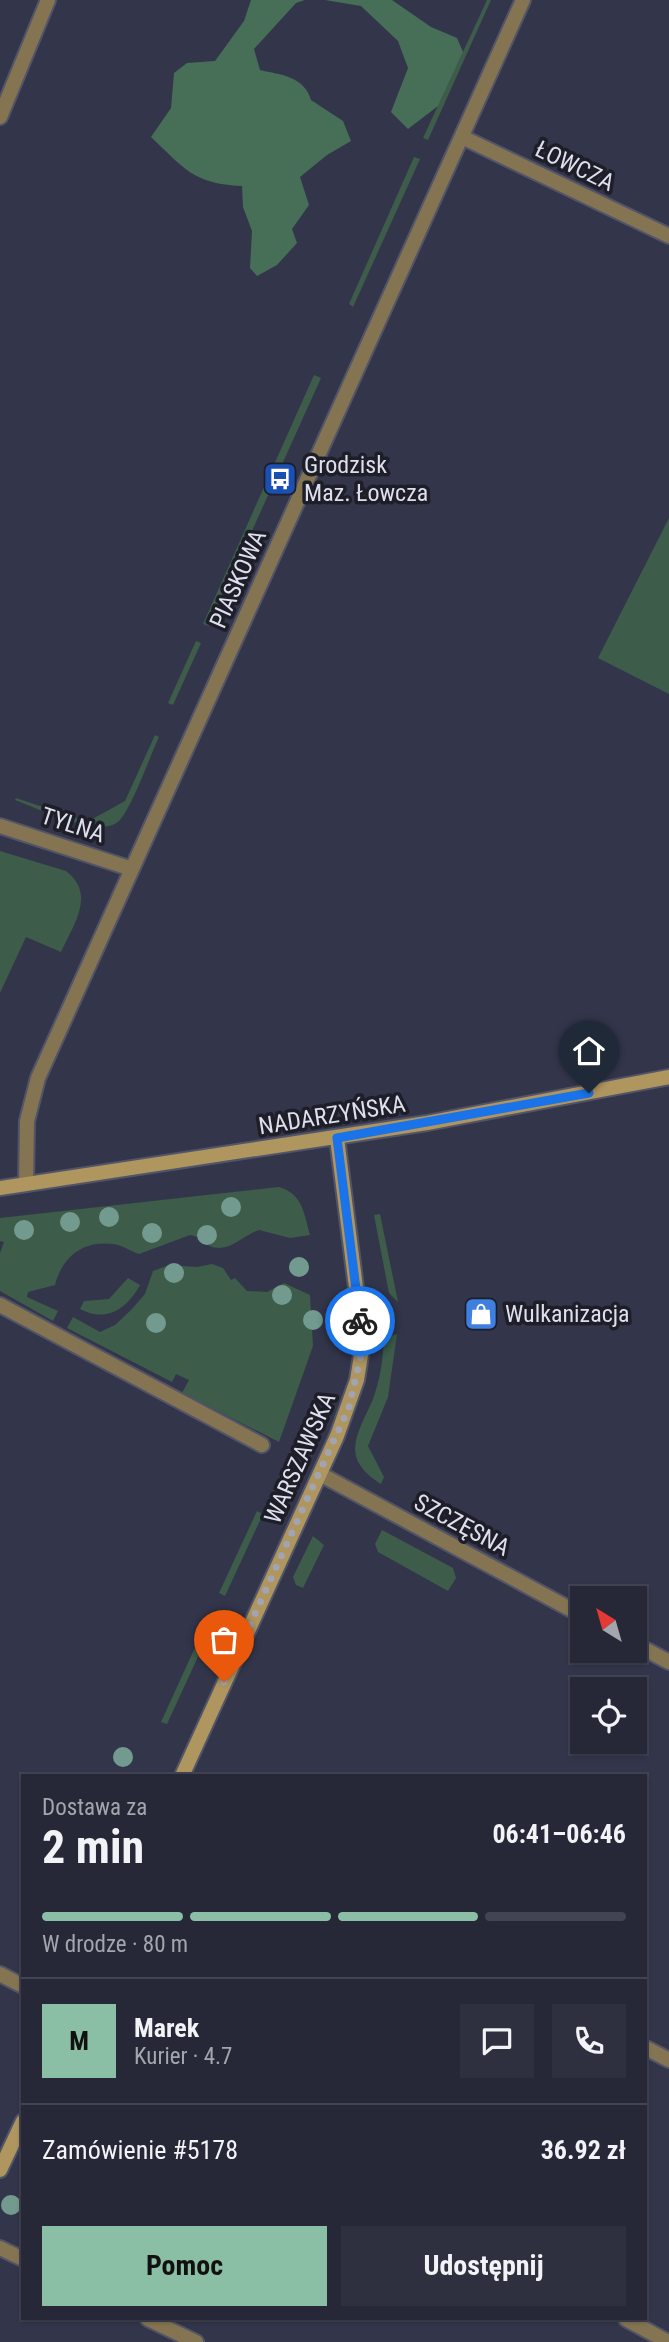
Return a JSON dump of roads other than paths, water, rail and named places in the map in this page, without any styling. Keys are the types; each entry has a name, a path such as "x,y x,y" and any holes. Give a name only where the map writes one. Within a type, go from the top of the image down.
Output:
{"street":[{"path":"0,117 48,0"},
{"name":"PIASKOWA","path":"26,1184 27,1126 31,1097 523,0"},
{"name":"ŁOWCZA","path":"462,137 669,236"},
{"name":"TYLNA","path":"0,826 132,869"},
{"name":"NADARZYŃSKA","path":"0,1188 337,1138 669,1077"},
{"name":"WARSZAWSKA","path":"183,1774 349,1407 361,1355 361,1327 337,1138"},
{"path":"0,1305 262,1445"},
{"name":"SZCZĘSNA","path":"320,1474 570,1609"},
{"path":"648,1651 669,1662"},
{"path":"0,1974 21,1985"},
{"path":"647,2049 669,2060"},
{"path":"0,2170 21,2124"},
{"path":"0,2248 21,2258"},
{"path":"150,2320 196,2342"},
{"path":"628,2320 668,2342"}],"place":[{"name":"Grodzisk Maz. Łowcza","path":"280,479"},
{"name":"Wulkanizacja","path":"481,1314"}]}
